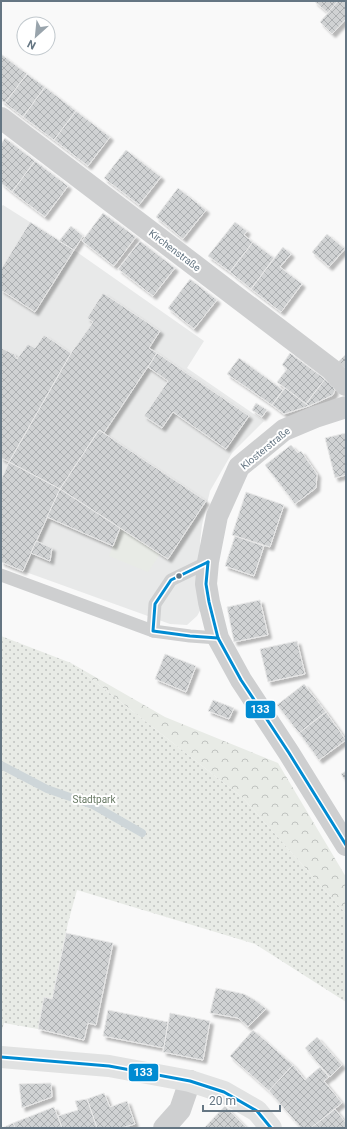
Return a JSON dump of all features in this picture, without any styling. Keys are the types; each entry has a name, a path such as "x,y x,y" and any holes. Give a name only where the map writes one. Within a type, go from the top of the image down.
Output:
{"main road":[{"path":"1,1057 109,1066 190,1081 224,1092 257,1111 271,1128"}],"street":[{"name":"Kirchenstraße","path":"1,118 331,369 346,384"},
{"name":"Klosterstraße","path":"346,407 315,417 284,430 239,468 217,516 208,562 206,584 218,638 241,680 289,753 346,845"},
{"path":"164,1128 180,1110 190,1081"}],"lane":[{"path":"153,631 155,604 171,580 208,562"},
{"path":"1,575 153,631 218,638"}],"shaded area":[{"path":"3,205 74,250 204,341 187,368 264,421 232,453 210,491 202,525 200,542 201,609 197,616 187,625 170,624 1,562 1,207"}],"green space":[{"path":"120,528 160,554 148,572 109,556"},
{"name":"Stadtpark","path":"1,636 71,663 243,798 346,914 346,1002 255,944 77,890 68,923 52,999 44,998 38,1029 4,1023 1,1033"},
{"path":"71,663 165,717 278,763 346,877 346,914 243,798"}],"building":[{"path":"314,1 338,1 328,13"},
{"path":"338,1 346,1 346,19 332,34 320,22"},
{"path":"1,54 27,74 5,103 1,100"},
{"path":"27,74 45,87 23,117 5,103"},
{"path":"45,87 76,111 54,140 23,117"},
{"path":"76,111 110,137 88,166 54,140"},
{"path":"5,138 35,161 12,192 1,183 1,144"},
{"path":"126,150 161,177 139,205 104,178"},
{"path":"35,161 68,186 45,217 12,192"},
{"path":"178,188 206,210 183,239 156,217"},
{"path":"103,213 136,237 114,266 82,241"},
{"path":"30,222 74,250 35,312 1,290 1,269"},
{"path":"235,222 247,231 244,235 253,242 230,272 208,256"},
{"path":"71,226 83,236 74,250 59,241"},
{"path":"327,234 345,249 329,267 312,252"},
{"path":"140,241 175,268 153,296 118,269"},
{"path":"253,242 274,258 251,289 230,272"},
{"path":"283,247 291,254 280,267 302,284 281,312 251,289"},
{"path":"190,279 217,300 194,329 168,308"},
{"path":"103,293 160,331 149,348 157,353 104,433 99,430 60,489 9,462 71,353 93,322 87,318"},
{"path":"44,335 71,353 9,462 1,458 1,348 14,354 17,359 28,344 35,348"},
{"path":"157,353 249,416 226,449 173,412 162,428 144,416 168,381 148,367"},
{"path":"290,353 325,379 306,404 277,382 287,369 282,365"},
{"path":"346,354 346,369 338,362"},
{"path":"239,358 283,390 272,405 227,374"},
{"path":"325,379 335,390 333,395 309,406 306,404"},
{"path":"285,388 309,406 284,414 272,405"},
{"path":"256,403 267,410 262,417 252,410"},
{"path":"99,430 206,501 168,559 60,489"},
{"path":"346,433 346,475 335,478 325,438"},
{"path":"291,445 298,453 301,451 317,474 316,488 295,504 265,465"},
{"path":"9,462 60,489 23,571 1,562 1,480"},
{"path":"60,489 120,528 113,546 47,517"},
{"path":"246,492 284,505 270,547 232,535"},
{"path":"235,536 264,546 254,576 225,566"},
{"path":"36,541 52,548 50,561 31,553"},
{"path":"260,600 268,635 234,642 227,607"},
{"path":"297,641 305,674 268,682 260,649"},
{"path":"165,654 196,666 186,692 155,679"},
{"path":"304,684 326,712 299,733 277,705"},
{"path":"213,700 234,708 229,719 208,711"},
{"path":"326,712 346,740 319,760 299,733"},
{"path":"346,771 346,782 341,774"},
{"path":"66,933 113,943 96,1025 88,1023 84,1040 38,1029 44,997 52,999"},
{"path":"216,988 244,994 255,1000 266,1009 248,1027 238,1018 210,1013"},
{"path":"108,1010 168,1022 164,1048 103,1036"},
{"path":"170,1013 210,1021 203,1060 163,1052"},
{"path":"253,1030 293,1065 269,1091 230,1056"},
{"path":"317,1037 342,1065 330,1077 305,1048"},
{"path":"293,1065 305,1080 320,1067 329,1077 324,1081 342,1103 311,1128 301,1128 269,1091"},
{"path":"51,1083 52,1097 22,1108 19,1084"},
{"path":"104,1093 110,1107 127,1101 135,1124 121,1128 97,1128 87,1099"},
{"path":"87,1099 97,1128 62,1128 58,1116 78,1110 75,1101"},
{"path":"225,1106 247,1128 204,1128"},
{"path":"54,1107 62,1128 15,1128 13,1123"},
{"path":"335,1109 346,1123 346,1128 311,1128"},
{"path":"13,1123 15,1128 2,1128"}],"waterway":[{"path":"1,765 47,789 93,805 142,833"}],"transit line":[{"name":"133","path":"208,562 206,584 218,638 241,680 289,753 346,845"},
{"name":"133","path":"208,562 171,580 155,604 153,631 218,638"},
{"name":"133","path":"1,1057 109,1066 190,1081 224,1092 257,1111 271,1128"}]}
